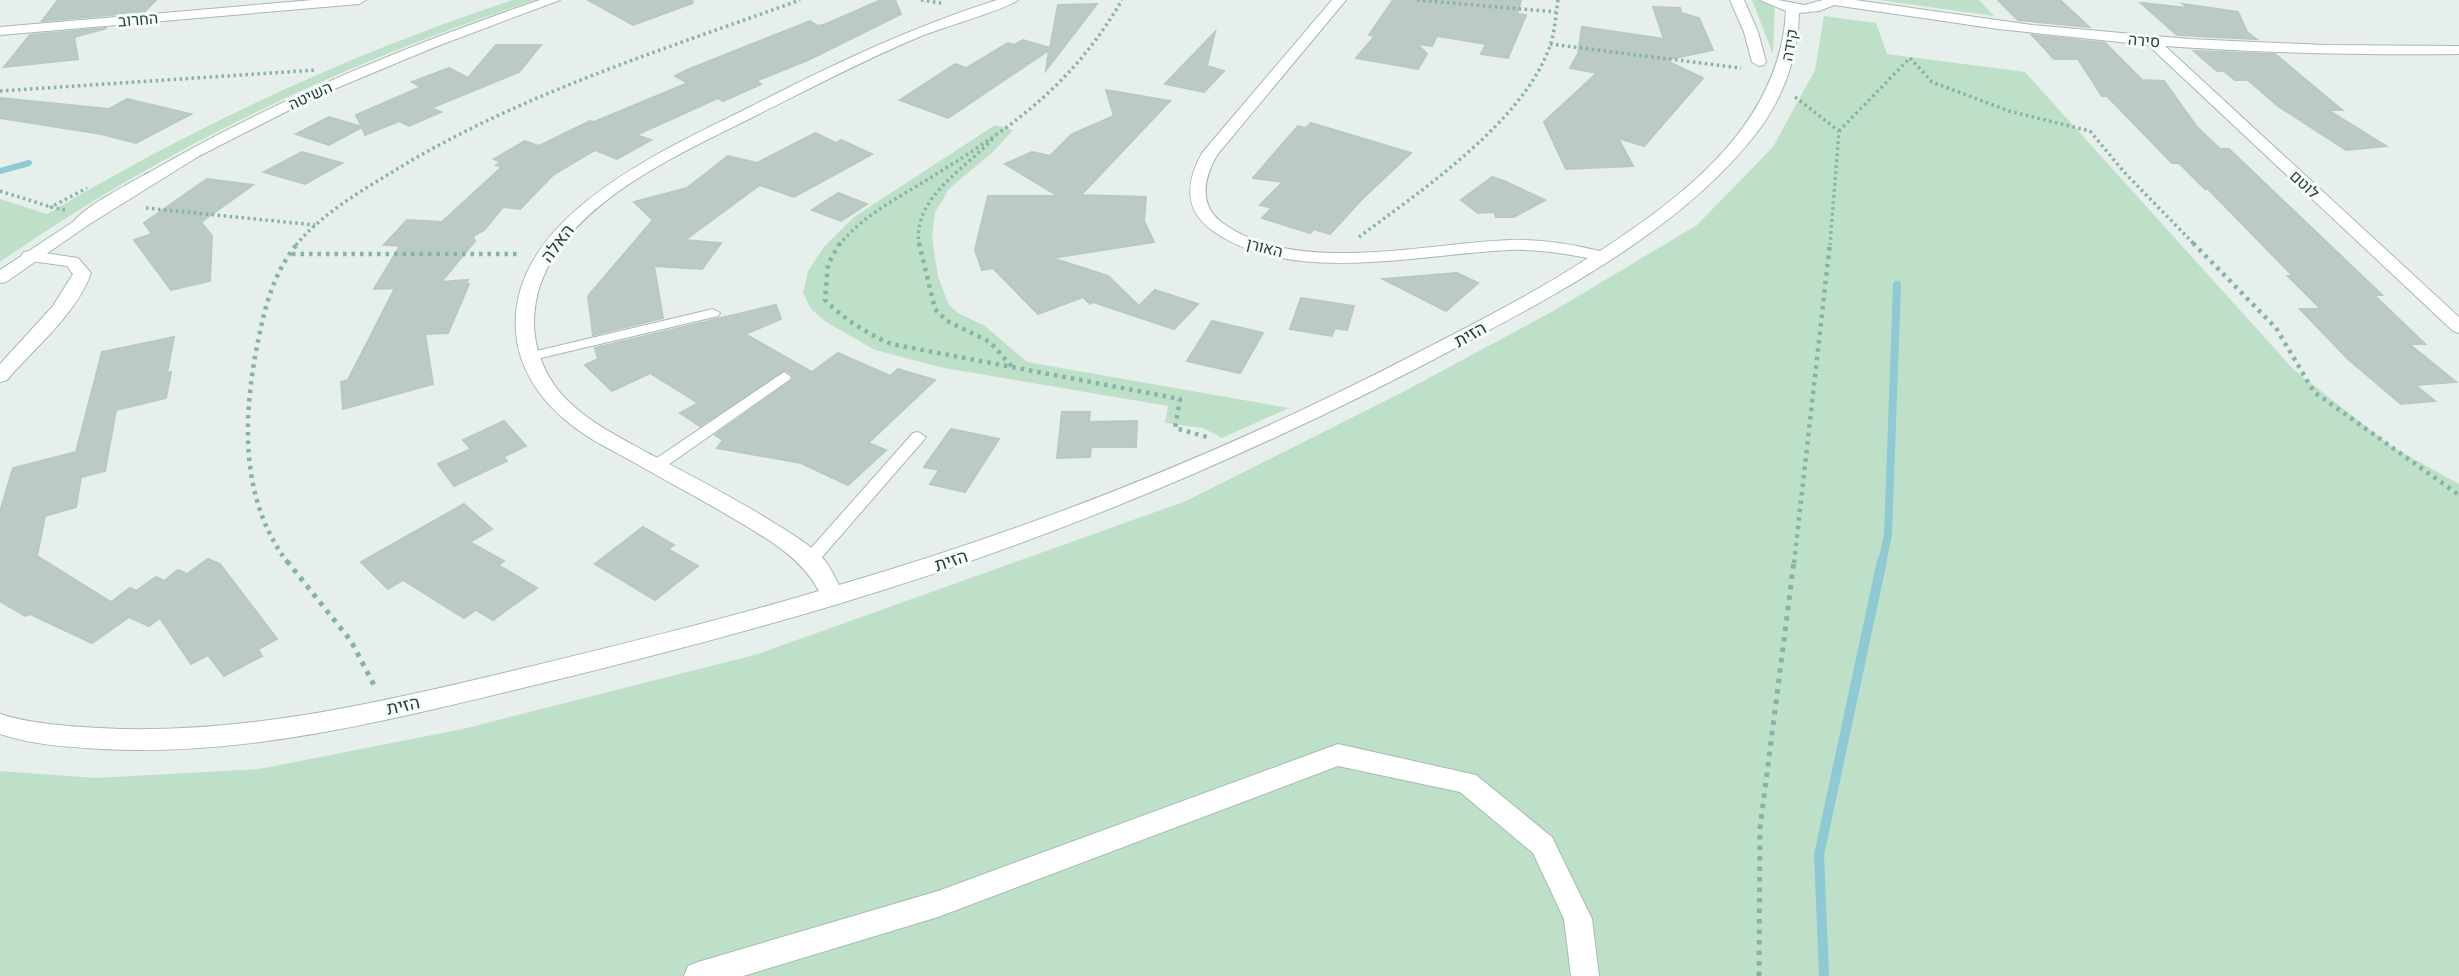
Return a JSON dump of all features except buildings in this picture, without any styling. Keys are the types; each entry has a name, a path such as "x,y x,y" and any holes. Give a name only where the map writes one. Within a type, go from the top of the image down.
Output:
{"street":[{"name":"החרוב","path":"0,31 359,0"},
{"name":"השיטה","path":"0,278 107,205 212,144 348,77 456,34 553,0"},
{"name":"האלה","path":"834,597 824,576 810,560 778,536 591,429 551,394 528,357 522,320 530,284 546,254 579,215 617,185 662,158 880,47 1011,0"},
{"name":"האורן","path":"1339,0 1210,153 1198,174 1195,194 1201,212 1216,228 1239,241 1270,251 1309,256 1524,245 1561,248 1601,256"},
{"path":"1737,0 1751,32 1759,62"},
{"path":"1767,0 1793,8 1820,8 1830,0"},
{"name":"סירה","path":"1830,0 2016,27 2152,41 2313,49 2459,50"},
{"name":"קידה","path":"1781,80 1789,53 1793,8"},
{"name":"לוטם","path":"2152,41 2459,327"},
{"name":"הזית","path":"0,724 24,732 123,741 244,734 383,710 628,653 834,597 1056,524 1225,454 1370,387 1439,351 1601,256 1642,230 1720,164 1747,135 1781,80"},
{"path":"0,376 70,298 81,280 82,273 72,262 30,256"},
{"path":"698,976 938,904 1338,755 1467,783 1543,845 1578,919 1585,976"}],"lane":[{"path":"528,357 713,313"},
{"path":"656,466 784,377"},
{"path":"810,560 918,437"}],"path":[{"path":"383,710 365,658 275,542 261,514 251,478 247,435 257,351 270,300 283,264 329,213 391,171 497,116 800,0"},
{"path":"1122,0 1080,62 1048,95 997,133 862,221 841,240 831,256 824,280 825,300 839,315 863,332 891,344 1180,400 1175,428 1208,437 1225,454"},
{"path":"1417,0 1556,12"},
{"path":"1333,256 1405,203 1485,135 1516,101 1550,44 1558,0"},
{"path":"1550,44 1781,80 1839,131"},
{"path":"1759,976 1760,828 1787,625 1833,214 1839,131 1910,58 1932,82 2009,111 2090,131 2124,172 2276,328 2314,391 2459,495"},
{"path":"0,91 308,69 348,77"},
{"path":"997,133 979,156 957,173 935,196 923,214 918,235 935,311 951,324 992,343 1015,369"},
{"path":"0,191 51,207"},
{"path":"107,205 316,225"},
{"path":"291,254 546,254"}],"green space":[{"path":"513,0 536,0 395,51 258,111 126,181 0,262 0,199 47,214 159,151 274,94 392,44"},
{"path":"1752,0 1775,0 1773,54"},
{"path":"1879,0 1979,0 1994,16 1893,2"},
{"path":"1824,16 1876,23 1887,54 2025,72 2294,370 2391,446 2459,484 2459,976 0,976 0,771 96,778 259,769 463,729 758,654 1186,501 1401,393 1555,310 1697,225 1773,147 1815,70"},
{"path":"995,125 1013,130 994,151 949,189 935,213 932,237 938,277 949,305 958,313 985,326 1027,362 1289,408 1222,438 1203,428 1165,423 1168,406 944,368 875,350 826,322 811,309 803,293 808,271 824,247 854,217"}],"waterway":[{"path":"0,171 29,163"},
{"path":"1882,563 1888,535 1897,285"},
{"path":"1824,976 1819,855 1882,561"}]}
